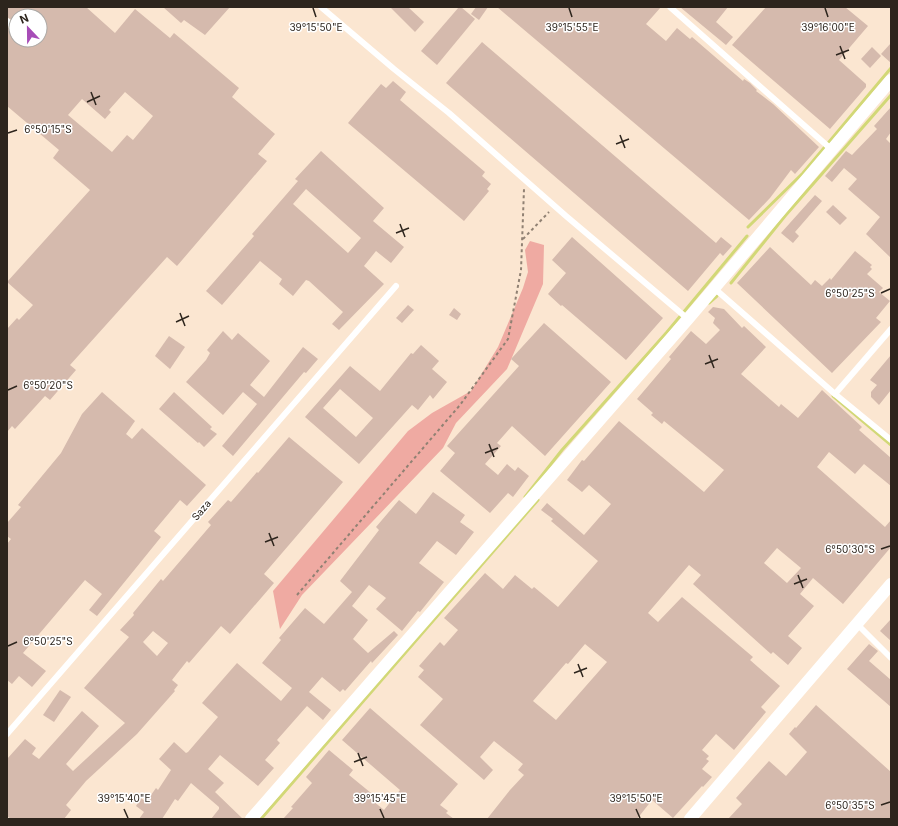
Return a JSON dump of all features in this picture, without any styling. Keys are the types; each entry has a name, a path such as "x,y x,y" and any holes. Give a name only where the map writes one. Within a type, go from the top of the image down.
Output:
{"street":[{"path":"251,819 684,316 714,288 891,80"},
{"path":"690,819 891,584"}],"lane":[{"path":"322,7 394,69 449,113 554,206 684,316"},
{"path":"322,7 684,316"},
{"path":"670,7 831,149"},
{"name":"Saza","path":"7,734 396,286"},
{"path":"714,288 835,394 891,440"},
{"path":"835,394 891,329"},
{"path":"857,624 891,658"}],"path":[{"path":"298,595 460,405 508,339 521,270 524,179"},
{"path":"522,240 554,206"}],"shaded area":[{"path":"530,241 544,245 543,284 507,369 456,423 443,448 302,595 280,629 273,591 408,431 432,413 471,391 498,347 523,288 528,272 525,250"}],"building":[{"path":"7,7 86,7 115,33 135,9 170,38 174,33 239,88 232,97 275,134 258,154 267,161 177,266 167,257 70,365 76,370 50,400 45,396 15,429 12,426 7,432 7,329 17,318 19,320 33,305 7,282 90,190 53,158 59,150 7,106 7,27 8,48 48,48 48,8 8,8 8,18","holes":["125,92 153,116 133,140 127,135 112,152 68,115 82,99 105,119 111,112 109,110"]},
{"path":"163,7 230,7 205,35 184,20 181,23"},
{"path":"390,7 408,7 424,22 415,32"},
{"path":"459,7 475,19 437,65 421,51"},
{"path":"476,7 488,7 479,20 471,14"},
{"path":"497,7 661,7 646,24 666,41 677,28 690,39 692,37 743,81 744,79 750,83 757,90 756,91 773,104 819,147 795,174 791,170 770,198 749,220"},
{"path":"680,7 728,7 716,22 733,37 726,45"},
{"path":"766,7 845,7 868,26 839,60 866,84 866,87 830,129 732,45"},
{"path":"482,42 716,243 721,237 732,246 723,256 720,253 688,291 446,83"},
{"path":"891,43 891,63 881,54"},
{"path":"872,47 881,56 870,68 861,59"},
{"path":"393,81 406,92 400,100 485,172 482,176 491,184 487,189 489,191 464,221 348,123 381,84 386,88"},
{"path":"891,107 891,132 886,139 891,144 891,258 866,234 880,217 848,189 857,179 844,168 832,182 825,176 846,151 852,155 877,129 874,126"},
{"path":"321,151 384,208 373,221 404,247 391,263 376,251 364,266 384,284 339,330 332,324 343,312 309,281 306,280 293,296 279,284 282,279 260,261 222,305 206,291 254,236 252,234 298,181 295,179","holes":["306,189 361,238 348,253 293,204"]},
{"path":"815,195 822,201 795,232 799,236 793,243 781,233"},
{"path":"833,205 847,218 840,225 826,212"},
{"path":"572,237 663,318 626,360 548,294 566,273 552,260"},
{"path":"770,247 811,285 815,280 822,286 830,278 831,280 855,251 872,265 870,267 872,269 867,274 883,288 879,292 890,301 876,318 881,322 832,373 737,283"},
{"path":"408,305 414,310 402,323 396,318"},
{"path":"713,307 724,309 742,328 744,326 766,347 741,374 779,407 781,404 798,418 822,390 862,427 859,430 891,458 891,486 864,464 855,474 829,452 817,467 885,527 891,520 891,547 843,604 813,578 800,594 814,606 788,636 802,648 788,665 773,652 771,654 693,584 701,575 689,565 648,613 658,622 682,597 753,657 750,660 780,686 761,707 766,712 734,750 716,734 702,750 709,756 706,759 709,761 702,769 712,777 673,818 652,800 637,819 487,819 524,775 518,770 523,764 494,741 480,757 493,770 484,780 420,725 443,699 418,677 424,670 419,666 440,642 444,646 458,630 444,618 485,573 503,589 515,575 532,589 534,587 558,607 598,561 551,521 553,519 541,510 547,503 584,535 611,504 589,485 582,492 567,480 582,460 584,461 619,421 704,492 724,470 664,421 662,424 651,415 653,413 637,399 671,359 669,357 691,331 706,344 720,330 713,323 715,318 708,312","holes":["777,548 801,568 787,583 764,563","585,644 607,662 556,720 533,701 566,663 568,664"]},
{"path":"454,308 461,314 457,320 449,315"},
{"path":"544,323 611,382 545,456 512,426 497,443 501,446 485,464 498,475 507,464 515,471 518,467 529,476 513,497 508,493 490,513 440,471 455,453 447,446 519,366 511,359"},
{"path":"223,331 232,340 238,333 270,361 250,385 264,397 303,347 318,359 306,373 304,372 233,456 222,446 257,404 243,392 223,415 186,382 206,360 210,353 207,350"},
{"path":"169,336 185,347 170,369 155,356"},
{"path":"421,345 439,361 432,369 447,382 433,399 430,395 418,410 412,405 359,464 305,417 350,366 380,391 411,353 413,354","holes":["340,389 373,418 356,437 323,408"]},
{"path":"891,355 891,390 879,405 871,397 871,392 877,385 870,380"},
{"path":"102,392 135,421 126,434 132,439 142,428 206,485 187,506 180,500 154,531 161,537 97,616 89,610 102,594 85,580 23,653 46,671 32,687 19,676 12,684 7,680 7,544 11,539 7,536 7,523 21,507 18,505 61,453 82,414"},
{"path":"174,392 212,427 210,429 217,434 204,447 159,409"},
{"path":"289,437 343,482 264,574 274,583 230,634 221,626 189,663 187,661 172,680 178,685 174,690 175,691 137,734 86,781 66,805 71,810 64,819 11,819 7,816 7,759 25,739 36,748 32,754 39,759 82,711 99,726 66,764 73,771 125,723 84,688 129,637 120,630 134,615 133,613 161,579 163,581 211,525 208,522 228,500 231,502 257,472 258,473","holes":["153,631 168,643 157,656 143,642"]},
{"path":"433,492 465,515 460,522 474,532 456,555 437,541 419,563 444,582 420,612 418,611 402,631 376,609 386,598 369,585 352,606 368,620 353,639 368,653 394,631 398,635 372,663 371,661 345,691 343,689 340,692 322,677 309,692 331,710 323,720 307,706 277,740 280,743 265,760 274,768 258,786 220,755 208,769 224,783 215,792 243,819 211,819 219,807 191,783 178,801 175,799 162,819 139,819 144,812 136,806 141,798 146,802 156,788 158,790 171,770 159,759 174,742 186,753 188,752 218,717 202,703 237,663 281,701 292,688 262,663 281,640 279,638 305,608 324,624 352,592 340,581 379,530 376,527 399,500 416,514"},
{"path":"891,619 891,641 880,631"},
{"path":"869,644 878,651 869,661 891,680 891,707 847,669"},
{"path":"60,690 71,697 54,722 43,715"},
{"path":"816,705 891,772 891,819 728,819 742,804 736,798 769,761 786,776 807,752 789,734"},
{"path":"370,708 458,784 440,805 448,811 446,813 454,819 283,819 293,808 291,807 312,783 306,777 329,750 353,770 349,775 371,793 367,796 384,810 400,790 342,740"}],"waterway":[{"path":"748,227 803,173 891,68"},
{"path":"731,283 785,216 891,95"},
{"path":"525,497 562,450 667,332 747,236"},
{"path":"709,303 717,296"},
{"path":"833,396 891,445"},
{"path":"261,819 538,500"}]}
